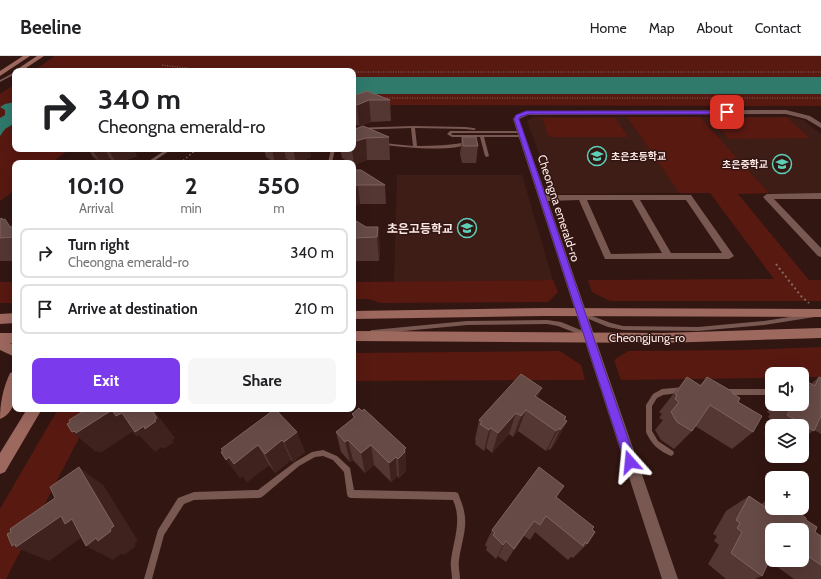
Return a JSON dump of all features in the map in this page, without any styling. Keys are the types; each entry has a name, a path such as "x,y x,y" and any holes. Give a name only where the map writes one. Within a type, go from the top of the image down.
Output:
{"street":[{"path":"15,64 19,56"},
{"path":"0,74 27,56"},
{"path":"22,68 41,56"},
{"path":"28,64 46,56"},
{"path":"0,82 12,75"},
{"name":"Cheongna emerald-ro","path":"670,579 589,336 580,314 516,119 518,116 528,112 786,112 808,117 821,126"},
{"path":"820,197 767,196 821,254"},
{"path":"542,198 688,197 729,256 608,257 582,198"},
{"path":"635,198 668,256"},
{"name":"Cheongjung-ro","path":"356,315 529,312 580,314 821,314"},
{"path":"0,318 12,318"},
{"name":"Cheongjung-ro","path":"356,335 589,336 627,338 821,333"},
{"path":"0,338 12,338"},
{"path":"0,345 12,350"},
{"path":"0,413 12,394"},
{"path":"0,467 33,412"}],"lane":[{"path":"356,129 413,127 466,128 485,135"},
{"path":"413,127 415,147"},
{"path":"485,135 449,133 449,136 452,136 521,134"},
{"path":"378,143 415,147 452,146 467,143 485,135"},
{"path":"485,135 487,156"},
{"path":"153,160 165,152"},
{"path":"671,453 656,443 649,432 649,405 655,396 662,392 680,389 694,391"},
{"path":"716,392 765,392"},
{"path":"148,579 161,534 181,501 194,496 259,494 297,464 314,454 323,453 335,458 347,470 351,494 455,496 461,506 462,524 455,562 456,579"}],"path":[{"path":"162,65 186,68"},
{"path":"356,72 821,72"},
{"path":"376,98 821,98"},
{"path":"184,160 193,152"},
{"path":"776,264 801,296"}],"shaded area":[{"path":"55,56 821,56 821,106 356,105 356,68 37,68"},
{"path":"12,86 12,152 66,152 55,160 12,160 12,192 0,201 0,94"},
{"name":"초은초등학교","path":"533,117 627,117 679,193 558,194 553,191 527,121"},
{"path":"627,117 700,117 769,193 738,194 809,280 821,280 821,301 610,301 592,292 588,280 774,279 710,193 679,193"},
{"name":"초은중학교","path":"700,117 791,117 803,120 821,134 821,193 769,193"},
{"path":"786,117 810,138 729,139 710,118"},
{"path":"542,118 615,118 628,137 549,137"},
{"name":"초은고등학교","path":"397,175 522,175 553,280 394,282"},
{"path":"553,280 558,292 548,302 381,303 368,299 356,299 356,282"},
{"path":"0,282 12,282 12,303 0,303"},
{"path":"821,347 821,377 809,377 809,367 765,367 765,378 621,380 614,360 628,351 741,350"},
{"path":"560,351 581,365 585,380 356,381 356,353"},
{"path":"56,412 92,412 6,579 0,579 0,509"}],"water":[{"path":"356,77 821,77 821,94 356,94"},
{"path":"12,103 12,125 5,129 0,136 0,118 5,115 5,110 0,107"}],"building":[{"path":"367,91 390,100 369,100 357,105 356,95"},
{"path":"363,126 389,137 366,138 356,141 356,129"},
{"path":"462,137 476,137 478,146 463,146"},
{"path":"356,170 361,170 385,185 356,186"},
{"path":"0,219 5,219 10,227 12,227 12,237 0,238"},
{"path":"356,221 366,227 378,227 377,237 356,238"},
{"path":"521,374 542,388 535,396 566,417 564,419 567,421 560,430 559,428 556,431 526,410 521,416 516,413 498,433 491,428 489,430 480,424 482,422 479,420"},
{"path":"687,377 701,386 707,377 733,392 732,393 740,398 738,402 762,416 753,432 710,405 692,431 677,422 671,412 679,402 675,399 677,395 675,394"},
{"path":"819,377 821,378 821,416 814,431 809,428 809,419 794,419 787,415 790,411 809,411 809,383 815,386"},
{"path":"359,408 362,411 364,409 406,448 404,450 405,452 398,459 396,457 389,463 371,445 361,453 348,440 345,442 336,432 355,417 352,414"},
{"path":"82,412 109,412 76,433 75,431 72,432 67,424 70,422 69,420"},
{"path":"113,412 153,412 157,418 154,420 156,421 145,429 144,426 135,432 122,413 116,416"},
{"path":"271,412 278,412 297,432 284,442 282,440 265,454 258,445 234,464 229,457 226,460 221,452 223,451 221,449"},
{"path":"79,467 114,526 110,529 111,531 98,541 96,538 86,546 72,519 65,524 61,516 16,547 15,544 12,546 7,534 11,532 10,529 55,498 50,487"},
{"path":"539,467 564,486 556,497 594,527 592,529 595,532 587,544 585,542 583,546 546,516 540,525 534,521 514,549 506,541 503,545 493,535 495,533 492,530"},
{"path":"749,496 765,507 765,515 802,515 806,518 806,520 817,527 815,532 821,536 821,565 809,557 809,523 765,523 765,567 766,567 762,576 731,553 742,532 737,528 740,523 736,520"}],"place":[{"name":"초은초등학교","path":"597,156"},
{"name":"초은중학교","path":"782,164"},
{"name":"초은고등학교","path":"467,228"}],"route":[{"path":"630,462 516,119 518,116 528,112 727,112"}]}
